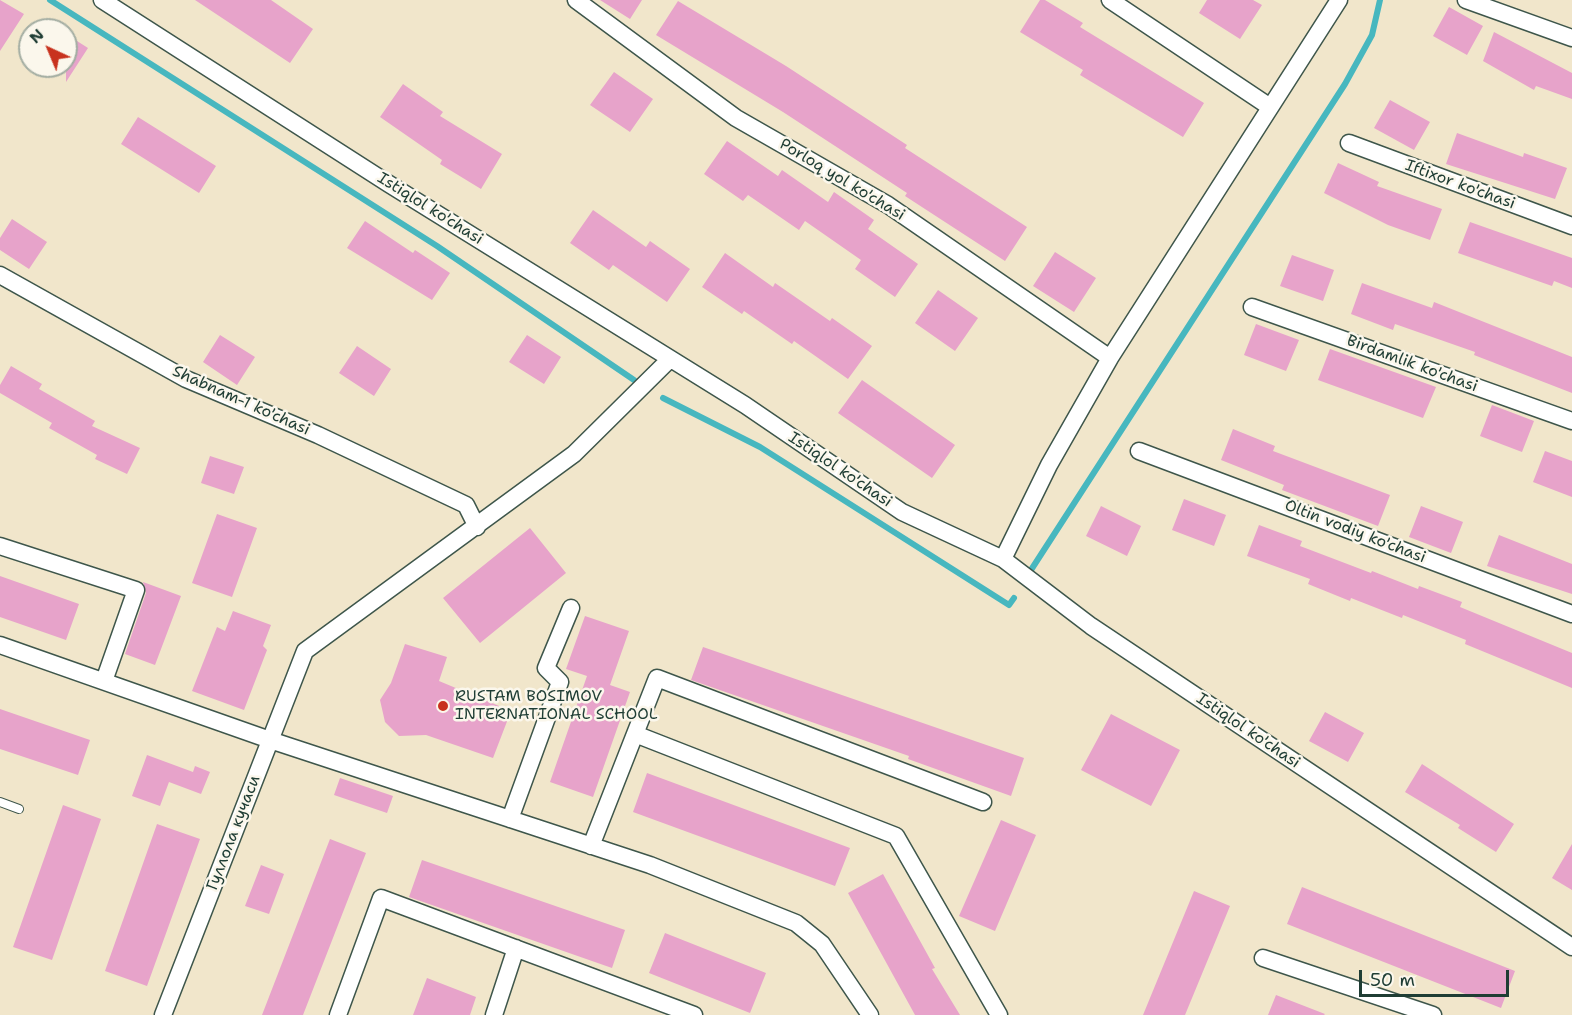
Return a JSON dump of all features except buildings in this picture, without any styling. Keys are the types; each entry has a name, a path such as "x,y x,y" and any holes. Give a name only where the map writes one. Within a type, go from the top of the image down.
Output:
{"street":[{"name":"Istiqlol ko'chasi","path":"102,0 669,360 745,405 902,512 1003,559 1091,626 1572,947"},
{"name":"Porloq yol ko'chasi","path":"576,0 736,118 888,205 1110,358"},
{"path":"1110,0 1270,107"},
{"path":"1003,559 1049,465 1110,358 1339,0"},
{"path":"1466,0 1572,38"},
{"name":"Iftixor ko'chasi","path":"1348,143 1572,226"},
{"name":"Shabnam-1 ko'chasi","path":"0,275 186,379 318,435 466,505 477,527"},
{"name":"Birdamlik ko'chasi","path":"1252,307 1572,421"},
{"path":"477,527 574,454 669,360"},
{"name":"Oltin vodiy ko'chasi","path":"1139,451 1572,614"},
{"name":"Гуллола кучаси","path":"163,1015 304,651 477,527"},
{"path":"0,546 136,590 104,681"},
{"path":"510,819 560,682 546,668 571,608"},
{"path":"0,645 270,740 650,865 796,923 822,944 870,1015"},
{"path":"591,846 657,678 983,802"},
{"path":"635,734 896,836 999,1015"},
{"path":"338,1015 381,898 694,1015"},
{"path":"494,1015 516,948"},
{"path":"1263,958 1433,1015"}],"lane":[{"path":"0,802 19,809"}],"waterway":[{"path":"50,0 437,246 634,380"},
{"path":"1031,570 1345,84 1372,35 1380,0"},
{"path":"663,398 760,447 1009,605 1014,598"}],"place":[{"name":"RUSTAM BOSIMOV INTERNATIONAL SCHOOL","path":"443,706"}]}
